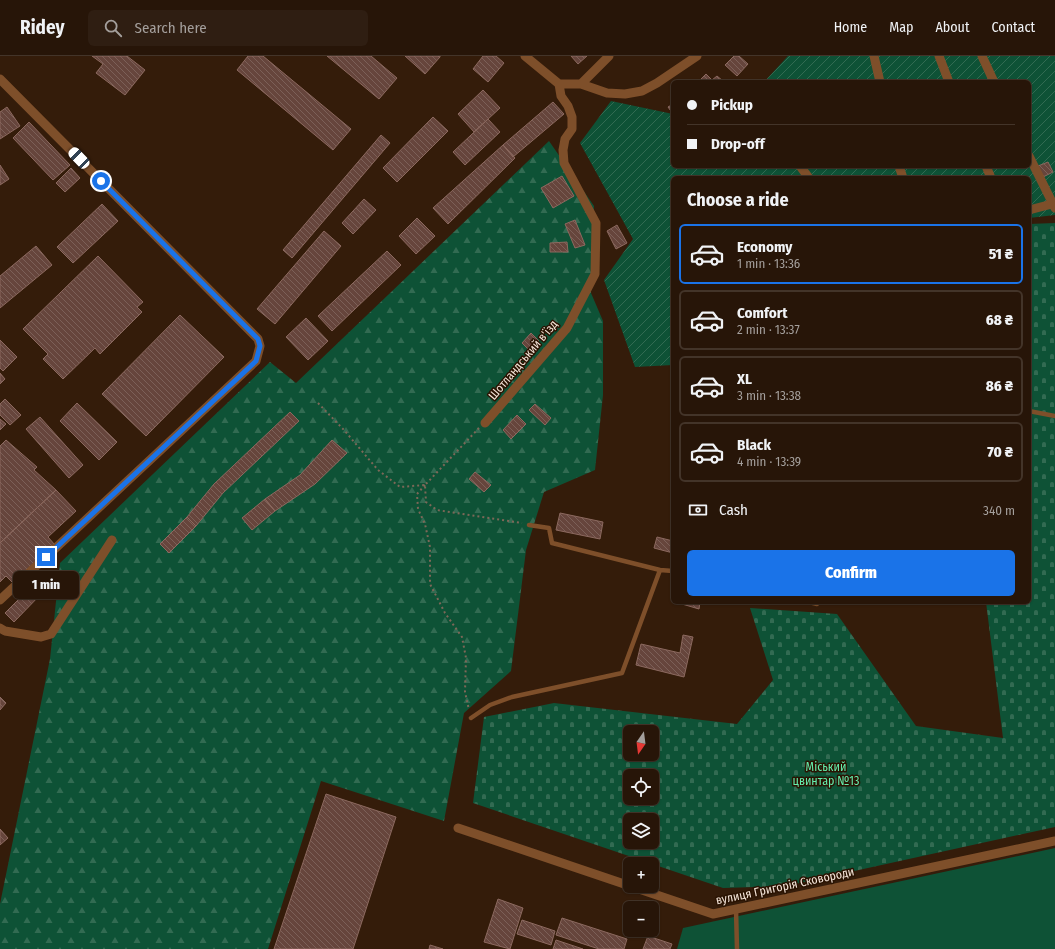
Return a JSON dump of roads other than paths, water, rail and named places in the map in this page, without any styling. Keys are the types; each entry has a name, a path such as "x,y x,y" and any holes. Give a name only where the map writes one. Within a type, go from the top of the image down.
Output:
{"street":[{"path":"525,56 559,84 581,84 607,93 625,94 642,91 669,76 697,56"},
{"path":"581,84 609,56"},
{"path":"874,56 880,80"},
{"path":"939,56 948,80"},
{"path":"982,56 993,80"},
{"path":"0,79 258,339 260,346 256,361 0,600"},
{"name":"Шотландський в'їзд","path":"485,423 567,328 595,274 596,223 564,163 562,150 565,139 572,129 572,117 562,96 559,84"},
{"path":"1031,160 1053,206 1031,210"},
{"path":"0,628 41,637 51,634 112,540"},
{"name":"вулиця Григорія Сковороди","path":"458,828 713,914 1055,841"}],"lane":[{"path":"1031,411 1055,416"},
{"path":"529,525 549,528 552,543 660,570 671,571"},
{"path":"470,718 490,705 512,697 622,673 660,570"},
{"path":"736,909 737,949"}],"park label":[{"name":"Міський цвинтар №13","path":"826,774"}]}
